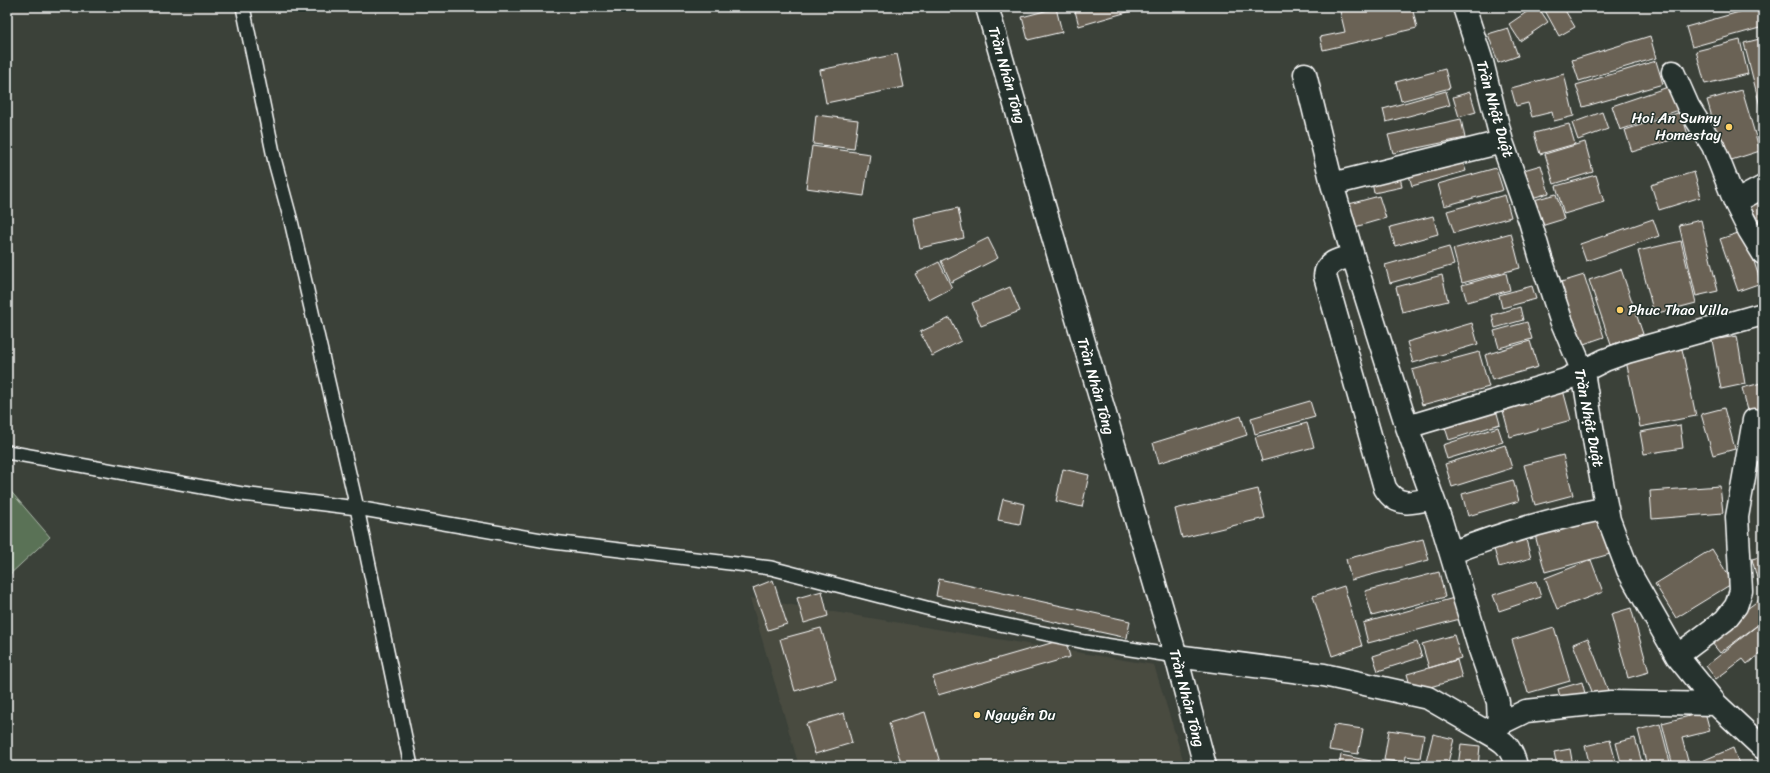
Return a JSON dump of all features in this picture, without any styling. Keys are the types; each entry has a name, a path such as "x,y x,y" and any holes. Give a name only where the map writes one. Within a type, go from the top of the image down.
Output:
{"street":[{"name":"Trần Nhân Tông","path":"987,7 1176,656 1205,766"},
{"name":"Trần Nhật Duật","path":"1464,7 1482,62 1502,142 1530,221 1561,320 1583,372 1609,520 1628,570 1677,656 1716,704 1763,748"},
{"path":"1673,72 1688,106 1713,146 1735,202 1763,253"},
{"path":"1305,74 1332,184 1353,256 1407,427 1451,553 1478,644 1498,702 1499,724 1485,731"},
{"path":"1332,184 1502,142"},
{"path":"1735,202 1763,187"},
{"path":"1353,256 1329,264 1325,271 1325,276 1385,488 1391,497 1397,501 1409,502 1432,498"},
{"path":"1407,427 1545,387 1583,372 1605,360 1627,352 1763,314"},
{"path":"1677,656 1725,620 1736,606 1741,591 1737,518 1754,420"},
{"path":"1451,553 1578,514 1607,508"},
{"path":"1176,656 1324,674 1428,698 1505,742 1514,755 1516,766"},
{"path":"1485,731 1526,711 1611,702 1716,704"}],"lane":[{"path":"243,7 275,162 291,221 357,508 411,766"},
{"path":"7,452 242,494 357,508 553,542 771,568 938,611 1085,642 1176,656"}],"shaded area":[{"name":"Nguyễn Du","path":"750,598 1154,665 1185,766 799,766"}],"green space":[{"path":"7,487 50,537 7,577"}],"building":[{"path":"1074,7 1145,7 1079,26"},
{"path":"1339,7 1412,7 1417,28 1323,50 1320,37 1345,32"},
{"path":"1534,7 1538,7 1548,22 1520,41 1509,24"},
{"path":"1543,7 1563,7 1575,27 1559,36"},
{"path":"1757,7 1763,7 1763,27 1692,47 1686,27"},
{"path":"1056,8 1062,32 1028,40 1022,17"},
{"path":"1508,28 1518,56 1498,63 1488,34"},
{"path":"1650,36 1656,58 1579,81 1572,60"},
{"path":"1763,38 1763,118 1744,43"},
{"path":"1740,40 1748,74 1705,84 1696,51"},
{"path":"897,54 904,87 826,103 820,70"},
{"path":"1656,61 1663,84 1583,107 1576,85"},
{"path":"1445,69 1450,88 1401,101 1396,82"},
{"path":"1564,74 1574,116 1554,121 1552,112 1532,117 1528,103 1516,106 1511,88"},
{"path":"1674,85 1682,109 1620,130 1612,106"},
{"path":"1742,90 1760,151 1725,162 1707,100"},
{"path":"1446,91 1450,105 1386,122 1383,109"},
{"path":"1470,92 1476,112 1459,117 1453,97"},
{"path":"1602,112 1608,129 1578,140 1572,123"},
{"path":"1681,112 1688,135 1632,152 1625,130"},
{"path":"816,115 858,120 854,149 813,144"},
{"path":"1461,119 1465,138 1393,153 1388,135"},
{"path":"1569,124 1575,144 1540,154 1534,133"},
{"path":"1585,142 1593,172 1554,184 1545,154"},
{"path":"812,146 870,154 864,196 806,188"},
{"path":"1460,153 1466,171 1412,186 1407,168"},
{"path":"1541,165 1549,193 1525,200 1517,172"},
{"path":"1496,168 1503,190 1444,206 1438,184"},
{"path":"1399,171 1402,187 1374,193 1371,177"},
{"path":"1694,172 1701,197 1659,210 1651,185"},
{"path":"1596,175 1604,202 1564,214 1556,186"},
{"path":"1763,189 1763,228 1746,200"},
{"path":"1556,194 1564,219 1538,227 1530,201"},
{"path":"1505,195 1511,217 1454,233 1447,211"},
{"path":"1379,196 1386,218 1355,227 1349,204"},
{"path":"958,208 964,238 920,248 913,218"},
{"path":"1433,216 1438,234 1395,246 1390,227"},
{"path":"1653,219 1659,236 1586,261 1580,244"},
{"path":"1701,220 1718,291 1696,296 1679,225"},
{"path":"1744,231 1761,283 1738,291 1720,239"},
{"path":"1511,233 1520,268 1462,283 1453,249"},
{"path":"988,238 998,258 951,282 941,261"},
{"path":"1681,241 1696,303 1654,314 1638,251"},
{"path":"1449,247 1454,265 1390,283 1385,265"},
{"path":"939,262 952,288 929,300 915,274"},
{"path":"1621,269 1643,334 1611,345 1589,280"},
{"path":"1506,273 1510,290 1467,302 1462,285"},
{"path":"1442,275 1448,301 1402,312 1396,287"},
{"path":"1584,275 1604,337 1578,346 1558,283"},
{"path":"1532,286 1536,299 1502,308 1499,295"},
{"path":"1010,287 1020,311 981,326 972,303"},
{"path":"1520,307 1523,320 1495,328 1492,315"},
{"path":"950,318 961,341 932,356 920,332"},
{"path":"1527,322 1532,339 1499,348 1494,331"},
{"path":"1472,323 1478,344 1413,363 1407,342"},
{"path":"1737,336 1745,384 1721,389 1712,340"},
{"path":"1530,341 1538,367 1492,380 1485,355"},
{"path":"1682,349 1696,416 1640,427 1626,361"},
{"path":"1479,352 1489,387 1422,405 1412,370"},
{"path":"1761,383 1763,389 1763,410 1749,414 1742,388"},
{"path":"1563,390 1571,420 1510,437 1502,407"},
{"path":"1310,401 1315,417 1255,434 1251,418"},
{"path":"1495,406 1500,424 1449,440 1443,421"},
{"path":"1724,408 1735,449 1713,455 1701,414"},
{"path":"1241,416 1247,435 1159,463 1153,443"},
{"path":"1307,423 1314,447 1262,461 1255,437"},
{"path":"1680,425 1683,448 1644,454 1640,432"},
{"path":"1498,427 1503,442 1447,459 1443,445"},
{"path":"1505,445 1512,468 1452,487 1445,464"},
{"path":"1563,455 1573,495 1535,505 1524,465"},
{"path":"1760,460 1763,460 1763,479"},
{"path":"1063,469 1089,475 1082,507 1056,501"},
{"path":"1513,480 1519,501 1468,516 1462,494"},
{"path":"1720,486 1723,513 1652,519 1650,491"},
{"path":"1258,489 1265,518 1182,538 1175,509"},
{"path":"1003,499 1024,504 1020,524 998,520"},
{"path":"1604,515 1614,553 1545,572 1535,535"},
{"path":"1525,536 1531,558 1499,567 1493,545"},
{"path":"1423,539 1429,560 1351,580 1346,559"},
{"path":"1712,549 1733,583 1676,618 1655,584"},
{"path":"1763,556 1763,585 1759,586 1752,559"},
{"path":"1591,560 1603,592 1557,609 1545,578"},
{"path":"1439,572 1445,597 1372,616 1365,591"},
{"path":"939,579 1130,621 1127,638 936,596"},
{"path":"773,580 787,624 768,630 753,588"},
{"path":"1536,581 1541,597 1499,611 1493,595"},
{"path":"1344,586 1362,646 1332,656 1313,596"},
{"path":"822,591 828,616 804,623 797,598"},
{"path":"1763,597 1763,621 1720,653 1708,638"},
{"path":"1454,598 1460,619 1368,643 1363,623"},
{"path":"1631,608 1649,672 1628,678 1611,614"},
{"path":"1763,621 1763,651 1747,664 1743,659 1716,679 1706,666"},
{"path":"1554,627 1570,681 1528,693 1512,640"},
{"path":"821,628 836,679 795,691 780,639"},
{"path":"1454,635 1461,658 1429,668 1422,644"},
{"path":"1588,638 1609,693 1595,699 1573,644"},
{"path":"1065,639 1070,657 938,695 933,677"},
{"path":"1417,642 1422,657 1378,671 1373,656"},
{"path":"1457,660 1462,678 1412,692 1407,674"},
{"path":"1582,682 1586,697 1562,704 1558,689"},
{"path":"925,712 941,766 902,766 889,723"},
{"path":"1705,712 1710,731 1682,738 1689,765 1673,766 1662,723"},
{"path":"844,713 852,743 815,754 806,724"},
{"path":"1660,724 1671,766 1647,766 1638,730"},
{"path":"1334,725 1363,729 1358,754 1329,750"},
{"path":"1389,730 1424,735 1420,758 1406,756 1405,763 1384,760"},
{"path":"1433,734 1454,739 1447,766 1425,766"},
{"path":"1635,738 1643,766 1622,766 1616,743"},
{"path":"1610,740 1617,766 1590,766 1585,746"},
{"path":"1461,744 1480,746 1478,766 1458,766"},
{"path":"1733,748 1740,766 1690,766"},
{"path":"1570,749 1573,766 1557,766 1554,752"},
{"path":"1341,755 1371,761 1370,766 1339,766"}],"place":[{"name":"Hoi An Sunny Homestay","path":"1729,127"},
{"name":"Phuc Thao Villa","path":"1620,310"},
{"name":"Nguyễn Du","path":"977,715"}]}
